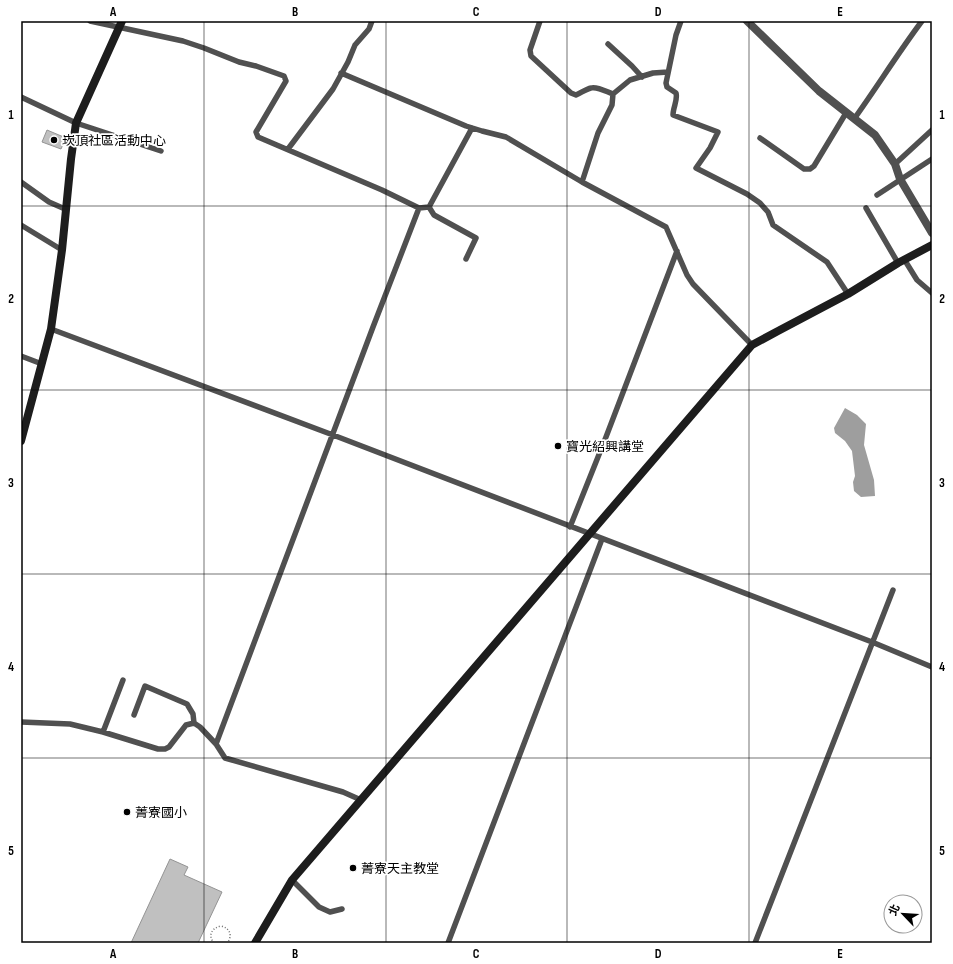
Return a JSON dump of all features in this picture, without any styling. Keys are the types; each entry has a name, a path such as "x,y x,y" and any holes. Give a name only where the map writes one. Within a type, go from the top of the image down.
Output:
{"street":[{"path":"747,21 819,91 875,135 895,164 900,180 932,233"},
{"path":"21,440 51,329 62,250 65,209 76,122 120,25"},
{"path":"255,943 292,880 752,345 848,294 901,261 932,245"}],"lane":[{"path":"90,21 120,25 183,42 284,76 286,81 256,132 258,137 382,190 419,208 429,207"},
{"path":"288,149 333,89 348,62 355,45 369,29 372,21"},
{"path":"540,21 530,50 531,56 571,93 576,95 585,92 590,88 595,88 613,94"},
{"path":"681,21 676,35 666,83 667,87 676,92 677,97 673,108 673,115 718,132 710,148 696,168 747,194 760,203 768,212 773,225 827,262 848,294"},
{"path":"854,119 882,80 900,50 922,21"},
{"path":"608,44 642,77"},
{"path":"582,182 598,133 612,105 613,94 630,80 653,73 668,72"},
{"path":"341,73 472,128 506,137 582,182 666,228 687,275 693,284 752,345"},
{"path":"21,97 76,122 161,151"},
{"path":"760,138 804,169 810,169 814,166 846,113"},
{"path":"429,207 472,128"},
{"path":"895,164 932,130"},
{"path":"877,195 932,159"},
{"path":"21,182 49,202 65,209"},
{"path":"429,207 434,215 476,238 466,259"},
{"path":"216,744 419,208"},
{"path":"866,208 901,261 917,280 932,294"},
{"path":"21,225 62,250"},
{"path":"570,527 677,251"},
{"path":"51,329 333,435 570,527 590,533 932,666"},
{"path":"21,356 42,364"},
{"path":"448,943 602,538"},
{"path":"755,943 893,590"},
{"path":"103,732 122,680"},
{"path":"134,715 145,686 187,704 193,714 194,723"},
{"path":"21,722 70,724 165,749 169,747 186,725 194,723 200,726 216,744 225,758 343,792 361,800"},
{"path":"292,880 319,907 330,912 342,909"}],"path":[{"path":"214,943 211,933 215,928 221,926 227,928 229,931 230,937 227,943"}],"shaded area":[{"path":"845,408 857,415 866,424 864,445 874,480 875,496 861,497 854,491 853,482 855,476 852,451 845,441 835,433 834,428"}],"building":[{"name":"崁頂社區活動中心","path":"47,130 66,138 61,149 42,142"},
{"path":"170,859 188,867 184,875 222,892 198,943 131,943"}],"place":[{"name":"崁頂社區活動中心","path":"54,140"},
{"name":"寶光紹興講堂","path":"558,446"},
{"name":"菁寮國小","path":"127,812"},
{"name":"菁寮天主教堂","path":"353,868"}]}
